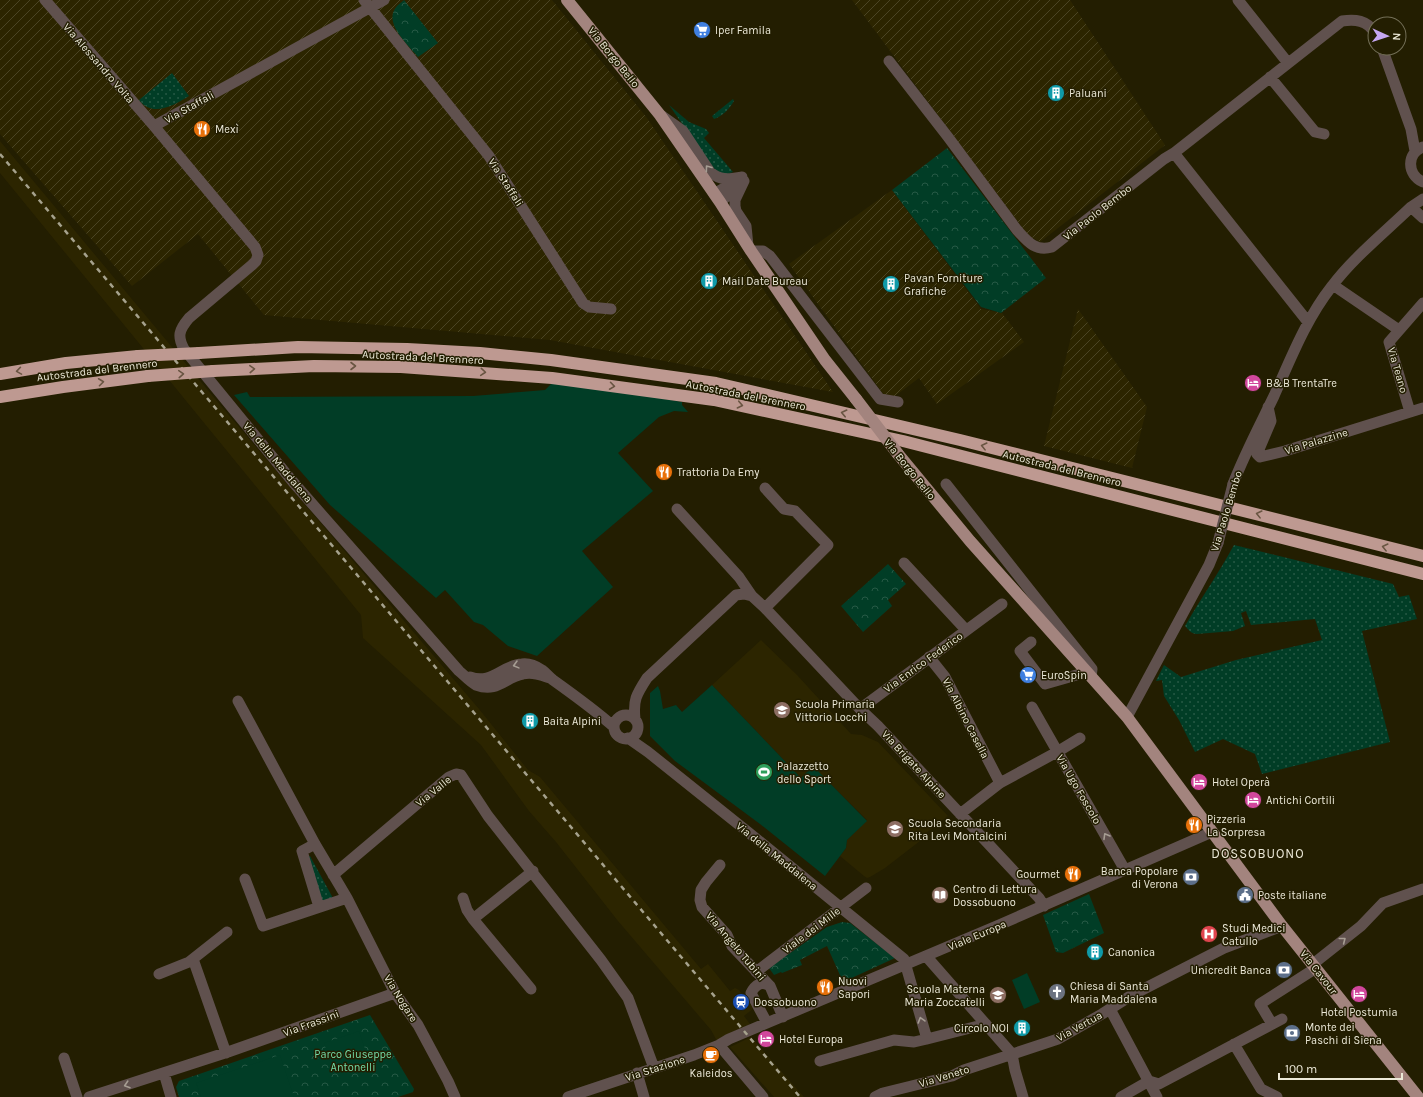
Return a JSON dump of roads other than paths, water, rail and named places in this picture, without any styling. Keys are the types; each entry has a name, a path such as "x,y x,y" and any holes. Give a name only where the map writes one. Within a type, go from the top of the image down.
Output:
{"highway":[{"name":"Autostrada del Brennero","path":"0,374 66,363 138,356 298,347 415,349 551,360 716,382 960,440 1423,556"},
{"name":"Autostrada del Brennero","path":"0,398 63,387 148,376 314,366 401,367 552,378 714,400 903,441 1423,574"}],"main road":[{"name":"Via Borgo Bello","path":"567,0 660,115 825,360 898,454 970,541 1124,714"},
{"name":"Via Cavour","path":"1124,714 1282,926 1418,1097"}],"street":[{"name":"Via Alessandro Volta","path":"45,0 154,126"},
{"name":"Via Staffali","path":"258,255 255,248 154,126 367,4 384,0"},
{"path":"1238,0 1288,63"},
{"name":"Via Staffali","path":"367,4 489,156 583,303 589,307 611,309"},
{"name":"Via Paolo Bembo","path":"889,61 1017,230 1029,243 1035,247 1047,249 1052,247 1164,159 1174,153 1342,21 1354,19 1367,23"},
{"name":"Via Paolo Bembo","path":"1385,56 1411,129 1420,147 1410,161 1410,167 1416,178 1422,181 1418,194 1411,207"},
{"path":"1270,77 1315,132 1324,134"},
{"name":"Via Borgo Bello","path":"660,115 683,131 710,172 717,177 727,180 743,179 735,200 735,206 736,211 746,226 750,249"},
{"path":"1174,153 1308,322"},
{"path":"717,198 743,179"},
{"name":"Via Paolo Bembo","path":"1124,714 1209,565 1218,543 1233,484 1242,460 1308,322 1344,271 1411,207 1423,199"},
{"path":"1411,207 1423,218"},
{"path":"750,249 763,251 770,256 880,399 898,402"},
{"name":"Via della Maddalena","path":"258,255 252,266 188,318 180,332 180,342 184,349 293,482 459,671 472,678 482,679 490,678 511,666 523,664 532,665 543,671 550,678 598,713 619,720 629,715 635,719 638,727 637,731 645,750"},
{"name":"Via Teano","path":"1333,285 1399,330"},
{"name":"Via Teano","path":"1410,412 1389,342 1423,303"},
{"name":"Via Palazzine","path":"1268,407 1271,421 1258,454 1260,457 1285,451 1423,408"},
{"name":"Via Borgo Bello","path":"946,484 1092,669 1089,675"},
{"path":"765,488 784,509 795,511 828,545 765,608"},
{"name":"Via Brigate Alpine","path":"677,509 739,577 752,596 878,726 1039,898 1044,906"},
{"name":"Via Enrico Federico","path":"904,563 966,630"},
{"path":"635,719 634,705 638,693 647,678 728,601 736,595 744,594 752,596"},
{"name":"Via Enrico Federico","path":"860,709 1002,604"},
{"path":"1031,642 1020,651 1046,684 1089,675"},
{"name":"Via Albino Casella","path":"929,657 945,676 1000,782"},
{"name":"Via Nogare","path":"238,701 315,844 347,898 395,993 418,1025 455,1097"},
{"path":"619,720 634,705"},
{"name":"Via Ugo Foscolo","path":"1032,707 1125,870"},
{"name":"Via della Maddalena","path":"619,720 617,734 624,738 628,738 645,750 748,832 904,959 906,965"},
{"path":"628,738 632,737 637,731"},
{"path":"960,814 1000,782 1080,738"},
{"name":"Via Valle","path":"333,875 449,777 456,774 463,777 488,816 533,871 628,998 654,1068"},
{"name":"Viale Europa","path":"740,1035 1044,906 1212,832"},
{"path":"315,844 302,851 319,907"},
{"name":"Via Angelo Tubini","path":"720,865 701,890 700,900 702,907 727,935 732,946 770,986"},
{"path":"473,919 533,871"},
{"path":"245,879 263,926 347,898"},
{"name":"Viale dei Mille","path":"756,972 866,888"},
{"path":"1272,1024 1260,1004 1314,966 1361,926 1383,903 1423,889"},
{"path":"463,898 467,910 473,919 531,989"},
{"name":"Via Vertua","path":"1012,1054 1058,1039 1110,1010 1132,995 1224,948 1282,926"},
{"path":"159,974 189,962 227,932"},
{"path":"926,956 1012,1054 1023,1097"},
{"path":"193,959 226,1053"},
{"path":"906,965 927,1039"},
{"path":"767,1023 751,993 758,984 765,983 770,986 783,1016"},
{"name":"Via Frassini","path":"89,1097 226,1053 395,993"},
{"path":"1110,1010 1158,1097"},
{"path":"1121,1097 1149,1082 1159,1084 1282,1019"},
{"path":"820,1061 894,1040 914,1042 986,1024"},
{"name":"Via Stazione","path":"568,1097 694,1055 740,1035"},
{"path":"1234,1044 1261,1089 1277,1097"},
{"path":"719,1045 763,1097"},
{"name":"Via Veneto","path":"875,1097 883,1093 952,1076 964,1070 1012,1054"},
{"path":"64,1058 77,1097"},
{"path":"164,1073 171,1097"},
{"path":"637,1073 644,1097"}],"railway":[{"path":"0,154 800,1097"}],"place":[{"name":"Iper Famila","path":"702,30"},
{"name":"Paluani","path":"1056,93"},
{"name":"Mexì","path":"202,129"},
{"name":"Mail Date Bureau","path":"709,281"},
{"name":"Pavan Forniture Grafiche","path":"891,284"},
{"name":"B&B TrentaTre","path":"1253,383"},
{"name":"Trattoria Da Emy","path":"664,472"},
{"name":"EuroSpin","path":"1028,675"},
{"name":"Scuola Primaria Vittorio Locchi","path":"782,710"},
{"name":"Baita Alpini","path":"530,721"},
{"name":"Palazzetto dello Sport","path":"764,772"},
{"name":"Hotel Operà","path":"1199,782"},
{"name":"Antichi Cortili","path":"1253,800"},
{"name":"Pizzeria La Sorpresa","path":"1194,825"},
{"name":"Scuola Secondaria Rita Levi Montalcini","path":"895,829"},
{"name":"Gourmet","path":"1073,874"},
{"name":"Banca Popolare di Verona","path":"1191,877"},
{"name":"Centro di Lettura Dossobuono","path":"940,895"},
{"name":"Poste italiane","path":"1245,895"},
{"name":"Studi Medici Catullo","path":"1209,934"},
{"name":"Canonica","path":"1095,952"},
{"name":"Unicredit Banca","path":"1284,970"},
{"name":"Nuovi Sapori","path":"825,987"},
{"name":"Chiesa di Santa Maria Maddalena","path":"1057,992"},
{"name":"Hotel Postumia","path":"1359,994"},
{"name":"Scuola Materna Maria Zoccatelli","path":"998,995"},
{"name":"Dossobuono","path":"741,1002"},
{"name":"Circolo NOI","path":"1022,1028"},
{"name":"Monte dei Paschi di Siena","path":"1292,1033"},
{"name":"Hotel Europa","path":"766,1039"},
{"name":"Kaleidos","path":"711,1055"}],"district":[{"name":"DOSSOBUONO","path":"1258,853"}],"park label":[{"name":"Parco Giuseppe Antonelli","path":"353,1060"}]}
